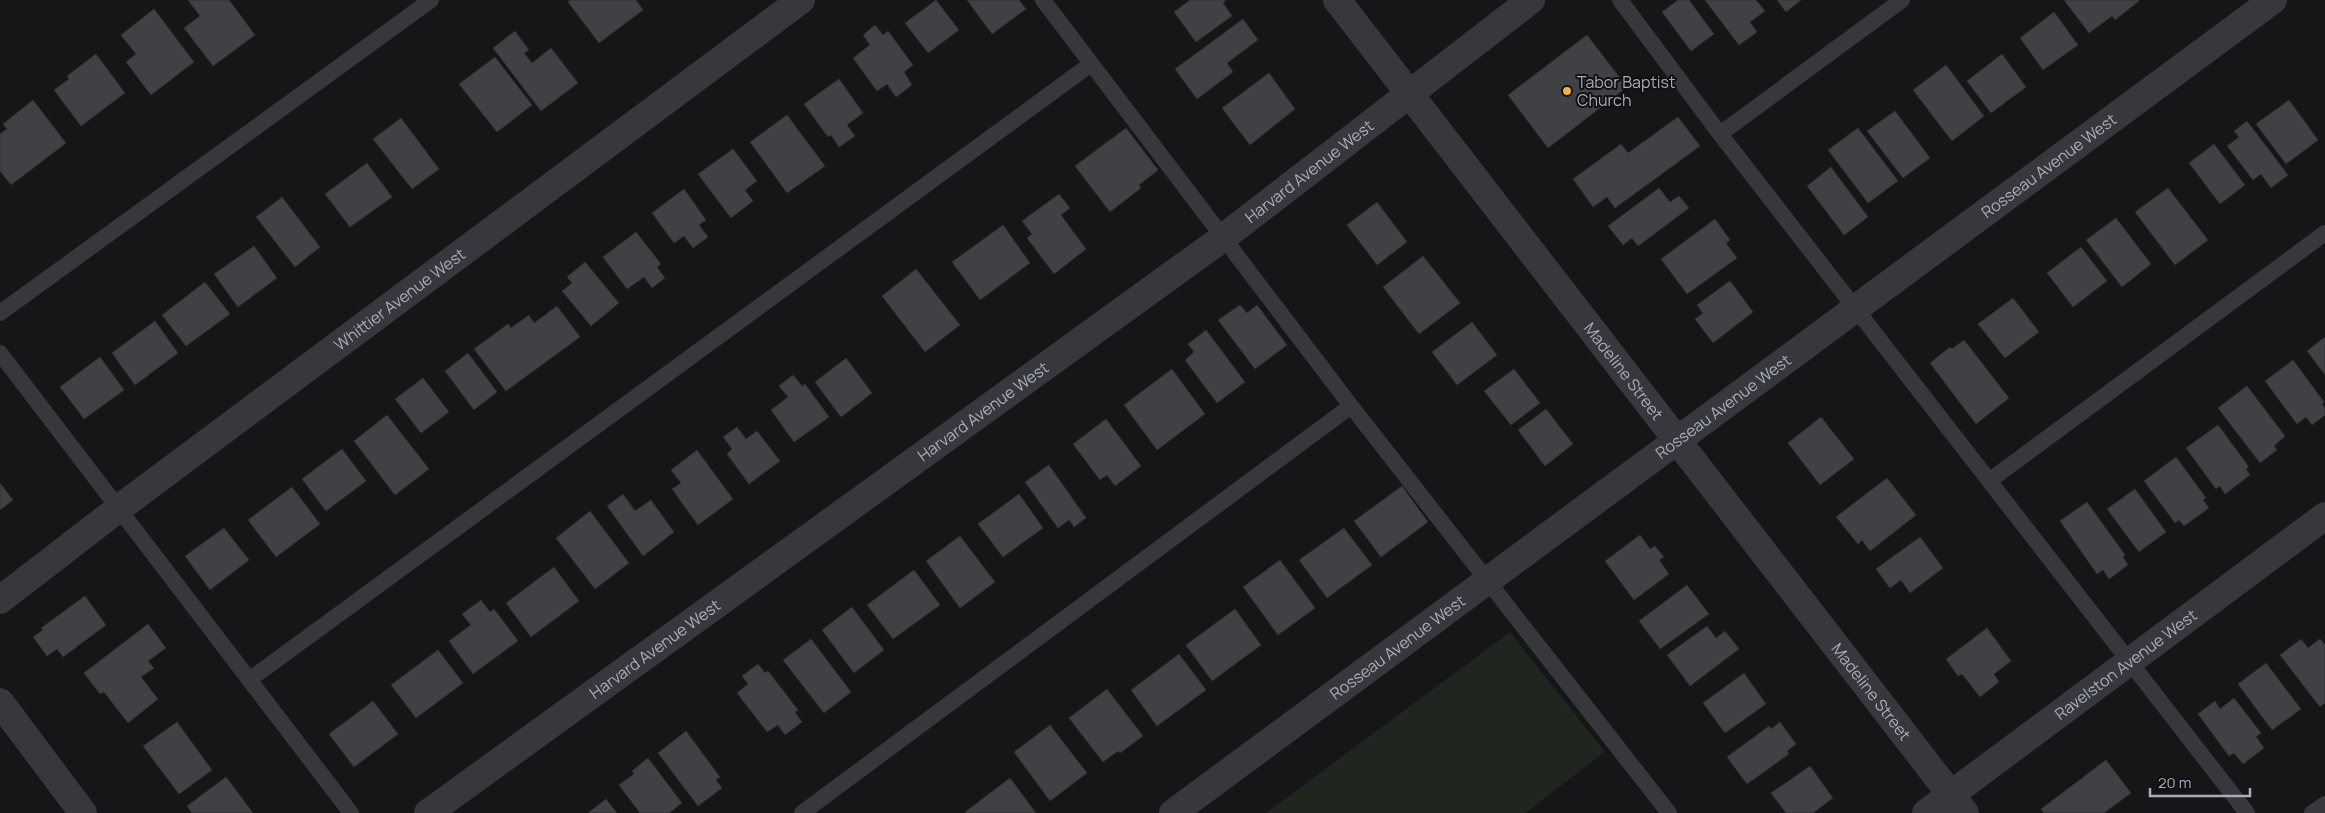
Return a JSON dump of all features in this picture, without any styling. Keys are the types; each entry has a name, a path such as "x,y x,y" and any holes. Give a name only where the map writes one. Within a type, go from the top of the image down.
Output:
{"street":[{"name":"Whittier Avenue West","path":"0,600 118,509 801,0"},
{"name":"Madeline Street","path":"1337,0 1410,92 1958,804"},
{"name":"Harvard Avenue West","path":"428,813 1224,236 1531,0"},
{"name":"Rosseau Avenue West","path":"1173,813 2273,0"},
{"name":"Ravelston Avenue West","path":"1926,813 1958,804 2128,661 2325,516"},
{"path":"0,702 83,813"}],"lane":[{"path":"0,313 431,0"},
{"path":"1043,0 1224,236 1351,406 1669,813"},
{"path":"1620,0 1720,134 2247,813"},
{"path":"1720,134 1902,0"},
{"path":"249,680 1091,64"},
{"path":"1989,481 2325,232"},
{"path":"0,353 351,813"},
{"path":"802,813 1351,406"},
{"path":"2312,813 2325,804"}],"shaded area":[{"path":"1510,632 1605,752 1525,813 1266,813"}],"building":[{"path":"188,0 229,0 255,35 213,66 184,28 200,16"},
{"path":"570,0 636,0 643,10 599,43 568,2"},
{"path":"936,0 959,30 928,53 905,23"},
{"path":"967,0 1019,0 1026,9 992,34"},
{"path":"1190,0 1226,0 1223,3 1232,16 1196,42 1174,12"},
{"path":"1678,0 1689,0 1714,34 1691,51 1662,12"},
{"path":"1705,0 1756,0 1765,11 1750,22 1757,32 1739,45"},
{"path":"1777,0 1801,0 1786,12"},
{"path":"2064,0 2139,1 2115,20 2112,16 2089,33"},
{"path":"154,9 194,62 151,95 126,62 136,54 121,35"},
{"path":"2054,12 2078,45 2043,70 2020,38"},
{"path":"1243,19 1258,40 1227,63 1233,72 1197,99 1175,69"},
{"path":"875,25 883,35 888,31 913,65 904,72 912,85 896,97 887,84 877,91 853,58 870,45 863,35"},
{"path":"515,31 529,50 524,53 532,63 551,48 578,83 541,111 493,48"},
{"name":"Tabor Baptist Church","path":"1587,35 1627,87 1548,148 1508,95"},
{"path":"96,54 125,93 81,126 54,90 69,79 67,76"},
{"path":"2002,54 2026,87 1991,113 1967,81"},
{"path":"495,57 532,105 497,132 459,84"},
{"path":"1946,65 1984,116 1952,141 1913,90"},
{"path":"1269,73 1295,109 1250,145 1222,108"},
{"path":"839,79 863,113 847,125 855,136 839,147 831,135 828,137 804,104"},
{"path":"33,100 66,143 11,185 0,171 0,134 7,129 3,124"},
{"path":"2289,100 2318,140 2286,164 2256,124"},
{"path":"1895,111 1930,158 1903,178 1867,131"},
{"path":"787,115 825,166 787,193 750,142"},
{"path":"1678,117 1700,146 1615,208 1607,197 1593,207 1573,179 1621,144 1628,153"},
{"path":"401,118 439,169 412,189 373,139"},
{"path":"2247,121 2288,175 2271,188 2261,174 2253,180 2227,146 2239,137 2234,131"},
{"path":"1126,128 1158,170 1139,185 1141,188 1110,212 1075,166"},
{"path":"1858,128 1898,181 1868,203 1828,150"},
{"path":"2214,144 2245,185 2220,204 2189,163"},
{"path":"733,149 757,181 745,190 753,201 731,218 698,174"},
{"path":"367,163 392,197 350,227 325,194"},
{"path":"1831,167 1868,217 1844,235 1807,186"},
{"path":"1659,188 1670,202 1679,196 1689,208 1638,246 1632,238 1623,245 1608,226"},
{"path":"2168,188 2208,240 2175,265 2135,212"},
{"path":"684,189 706,220 699,225 708,237 693,248 684,236 674,243 652,213"},
{"path":"1059,194 1070,208 1061,215 1086,249 1054,274 1027,238 1032,234 1022,221"},
{"path":"282,197 320,247 295,267 256,217"},
{"path":"1377,202 1407,242 1377,265 1347,225"},
{"path":"2116,218 2151,264 2122,287 2086,240"},
{"path":"1715,219 1730,240 1726,243 1737,258 1687,294 1661,259"},
{"path":"1003,225 1030,263 980,300 952,262"},
{"path":"636,232 661,264 657,267 665,278 652,288 644,277 627,289 603,257"},
{"path":"254,246 277,278 238,307 214,274"},
{"path":"2081,247 2107,281 2073,307 2047,273"},
{"path":"1423,256 1460,303 1419,334 1383,287"},
{"path":"585,262 619,303 591,326 562,291 572,283 567,277"},
{"path":"916,269 960,325 925,352 882,296"},
{"path":"1730,281 1753,312 1713,343 1695,319 1703,313 1697,305"},
{"path":"205,282 230,314 186,346 162,315"},
{"path":"2013,298 2039,332 2005,358 1978,324"},
{"path":"1240,305 1247,313 1257,305 1287,345 1255,369 1218,320"},
{"path":"557,306 580,337 506,391 474,349 508,324 511,328 529,315 534,323"},
{"path":"155,321 178,353 135,385 112,353"},
{"path":"1472,322 1497,355 1457,385 1432,352"},
{"path":"1206,330 1245,382 1217,403 1185,360 1194,352 1188,344"},
{"path":"2325,337 2325,375 2307,351"},
{"path":"1964,340 2009,398 1976,424 1930,363 1950,347 1952,349"},
{"path":"468,353 497,392 474,410 445,371"},
{"path":"100,357 124,390 84,419 60,387"},
{"path":"846,358 872,393 841,417 815,382"},
{"path":"2293,360 2324,402 2322,404 2325,408 2325,415 2312,425 2306,417 2297,424 2265,381"},
{"path":"1172,369 1205,414 1157,450 1124,405"},
{"path":"1514,369 1540,403 1511,425 1484,391"},
{"path":"793,375 802,386 805,384 829,417 794,442 771,410 788,397 779,386"},
{"path":"423,378 449,412 421,433 395,399"},
{"path":"2247,386 2285,436 2274,446 2277,450 2260,463 2218,408"},
{"path":"1546,409 1573,444 1545,466 1518,430"},
{"path":"387,415 429,469 395,495 354,441"},
{"path":"1821,417 1854,459 1820,485 1788,443"},
{"path":"1106,419 1141,466 1115,486 1107,475 1100,480 1073,444"},
{"path":"2218,425 2249,467 2246,469 2250,475 2225,494 2220,486 2216,489 2186,448"},
{"path":"737,427 746,439 757,431 780,461 749,484 727,454 732,449 723,437"},
{"path":"342,449 366,481 326,511 302,479"},
{"path":"697,450 733,499 698,525 672,489 681,483 671,470"},
{"path":"2176,457 2206,498 2203,500 2209,508 2184,526 2179,520 2175,523 2144,481"},
{"path":"1049,465 1086,518 1074,527 1069,520 1058,528 1025,482"},
{"path":"1887,478 1916,515 1870,551 1862,540 1858,544 1836,517"},
{"path":"0,483 13,500 0,510"},
{"path":"1402,486 1428,522 1381,557 1354,521"},
{"path":"292,487 320,524 276,557 248,520"},
{"path":"2135,489 2166,532 2139,552 2107,509"},
{"path":"623,494 635,511 651,500 674,532 643,556 607,506"},
{"path":"1019,494 1043,528 1003,557 978,524"},
{"path":"2087,502 2125,555 2123,557 2128,565 2109,579 2103,570 2097,574 2060,521"},
{"path":"590,511 629,563 595,589 556,538"},
{"path":"224,528 249,560 210,590 185,556"},
{"path":"1344,528 1372,565 1327,598 1299,560"},
{"path":"1640,535 1650,549 1655,546 1664,557 1659,560 1669,574 1634,600 1605,561"},
{"path":"960,536 995,582 960,608 926,561"},
{"path":"1920,537 1943,568 1910,593 1901,580 1890,588 1876,569"},
{"path":"1280,560 1315,608 1278,635 1243,587"},
{"path":"554,567 579,601 531,637 506,603"},
{"path":"914,570 940,605 893,639 867,605"},
{"path":"1687,585 1709,614 1660,649 1639,621"},
{"path":"85,596 106,625 63,657 57,649 47,656 33,637 43,630 41,628"},
{"path":"481,600 490,612 494,609 518,641 473,674 449,641 471,625 462,614"},
{"path":"852,607 884,650 854,673 822,630"},
{"path":"1235,609 1261,645 1212,681 1186,645"},
{"path":"148,624 166,648 148,661 154,668 141,677 158,699 128,723 104,692 100,694 84,673"},
{"path":"1707,626 1716,638 1725,631 1739,649 1690,686 1667,655"},
{"path":"1987,628 2011,661 1994,674 1999,682 1980,697 1962,674 1958,676 1946,659"},
{"path":"811,639 851,692 824,713 783,660"},
{"path":"2301,639 2308,648 2320,639 2325,645 2325,703 2320,707 2280,655"},
{"path":"438,650 463,683 416,718 391,685"},
{"path":"1179,654 1206,690 1157,726 1131,690"},
{"path":"2266,663 2301,709 2272,730 2238,684"},
{"path":"758,664 765,673 768,671 798,710 795,712 802,722 785,735 778,725 767,732 737,693 748,684 742,676"},
{"path":"1744,673 1766,704 1725,733 1703,703"},
{"path":"1107,689 1143,736 1120,753 1118,751 1103,762 1069,718"},
{"path":"2234,698 2261,733 2256,737 2264,748 2243,764 2234,753 2229,756 2198,714 2215,701 2220,709"},
{"path":"373,701 398,734 354,767 329,734"},
{"path":"177,722 212,770 179,794 143,746"},
{"path":"1780,722 1796,744 1787,751 1789,754 1747,784 1727,757 1769,726 1771,729"},
{"path":"1050,725 1087,773 1050,801 1014,752"},
{"path":"686,731 720,777 716,780 722,788 698,806 658,753"},
{"path":"648,758 682,803 669,813 640,813 619,785 634,774 632,771"},
{"path":"2106,760 2131,793 2104,813 2044,813 2041,809"},
{"path":"1810,766 1833,798 1813,813 1786,813 1771,793"},
{"path":"226,777 253,813 192,813 187,806"},
{"path":"1010,778 1036,813 965,812"},
{"path":"606,799 617,813 588,813"}],"place":[{"name":"Tabor Baptist Church","path":"1567,91"}]}
